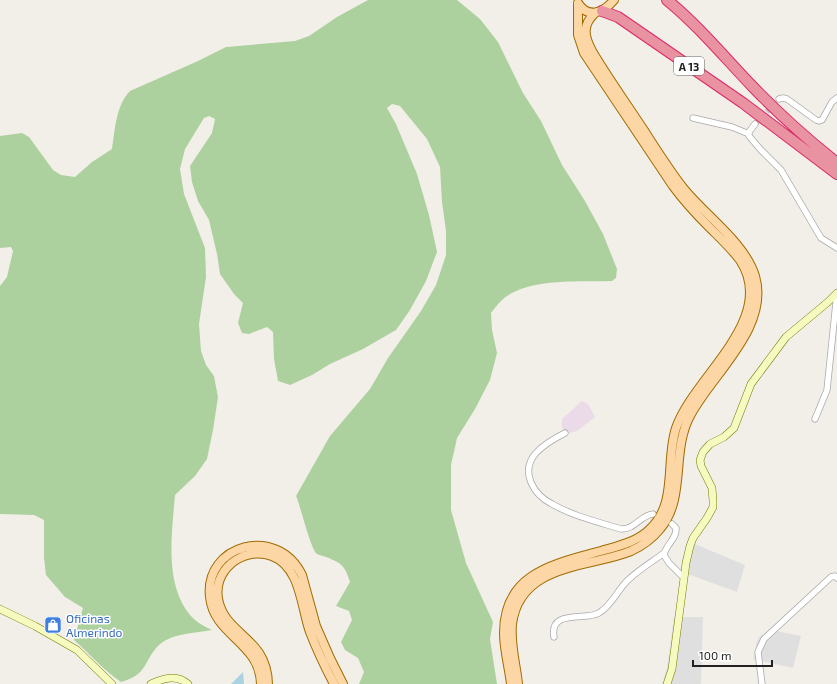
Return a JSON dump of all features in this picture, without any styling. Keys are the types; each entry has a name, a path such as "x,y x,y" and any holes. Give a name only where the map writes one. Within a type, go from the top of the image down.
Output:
{"highway":[{"name":"A 13","path":"667,0 710,39 754,88 832,162 837,174"},
{"name":"A 13","path":"599,12 618,17 773,125 832,162"}],"main road":[{"path":"577,2 585,10 599,12"},
{"path":"511,684 504,632 506,617 514,597 527,580 544,568 628,543 644,535 655,523 668,496 672,447 680,419 693,396 741,329 750,303 749,283 745,270 739,259 689,206 673,186 584,53 578,35 577,2"},
{"path":"518,684 512,627 514,614 520,600 529,589 547,575 631,551 645,543 660,529 669,516 674,500 680,441 684,429 697,404 749,329 755,314 758,300 755,276 745,255 737,244 701,209 677,179 592,51 586,38 585,27 590,18 612,2"},
{"path":"261,684 259,671 255,660 248,650 225,628 217,618 211,605 210,592 214,573 227,556 240,549 260,546 282,552 292,560 299,569 316,626 343,684"},
{"path":"268,684 267,673 261,656 225,616 220,607 218,598 219,582 228,566 239,557 259,552 278,559 291,572 297,585 311,633 334,684"}],"street":[{"path":"779,99 787,99 819,121 832,102 837,98"},
{"path":"693,118 732,127 749,134 755,143 781,170 819,236 837,248"},
{"path":"749,134 755,124"},
{"path":"815,419 827,390 837,293"},
{"path":"667,684 672,669 684,578 690,546 693,538 711,512 714,501 712,488 701,466 701,456 710,444 724,437 737,424 749,388 791,331 828,302 837,293"},
{"path":"565,432 539,451 531,461 528,473 529,479 541,497 571,513 621,529 629,528 646,516 653,514"},
{"path":"554,637 553,629 558,622 569,617 588,616 599,613 613,600 627,580 664,553 676,532 676,528 672,524"},
{"path":"664,553 666,560 684,578"},
{"path":"762,684 758,652 764,639 831,577 835,576 837,578"},
{"path":"0,609 35,626 77,650 112,684"},
{"path":"151,684 159,680 172,677 181,679 188,684"}],"shaded area":[{"path":"582,401 588,404 595,417 577,431 566,434 562,427 562,419"},
{"path":"690,542 745,565 737,592 682,572"},
{"path":"674,617 703,617 701,684 662,684 667,668"},
{"path":"771,630 801,636 793,668 753,659 759,637"}],"green space":[{"path":"368,0 457,0 480,19 498,42 523,93 541,121 562,165 585,201 603,234 617,269 616,278 612,281 554,282 524,288 511,293 501,301 491,313 492,330 497,353 490,380 475,409 457,438 451,465 451,510 466,563 493,622 490,639 497,684 359,684 364,672 358,658 345,650 341,642 352,620 349,611 336,606 350,582 344,569 339,563 317,554 314,550 296,496 330,436 370,389 388,358 421,311 436,285 446,255 446,231 442,202 440,167 427,139 400,106 392,104 387,108 396,124 417,174 429,215 437,252 426,281 410,310 396,330 363,349 290,385 278,381 274,359 273,332 267,327 249,334 242,333 238,323 243,303 234,294 220,274 209,220 198,201 192,182 190,166 212,133 215,119 209,116 204,118 185,149 180,169 184,194 205,248 206,277 199,324 201,351 206,365 214,376 218,397 207,459 195,476 175,495 172,526 172,560 178,592 184,606 196,621 212,630 177,636 164,641 154,651 144,667 136,676 121,682 102,667 74,640 83,608 65,597 46,575 44,558 44,520 34,515 0,514 0,286 7,277 13,251 11,247 0,248 0,136 22,133 29,137 53,170 61,175 75,177 92,162 112,149 119,110 125,97 130,91 226,47 295,41 309,36 337,17"}],"water":[{"path":"243,672 244,684 231,684"}],"tunnel":[{"path":"755,124 779,99"}],"place":[{"name":"Oficinas Almerindo","path":"53,625"}]}
